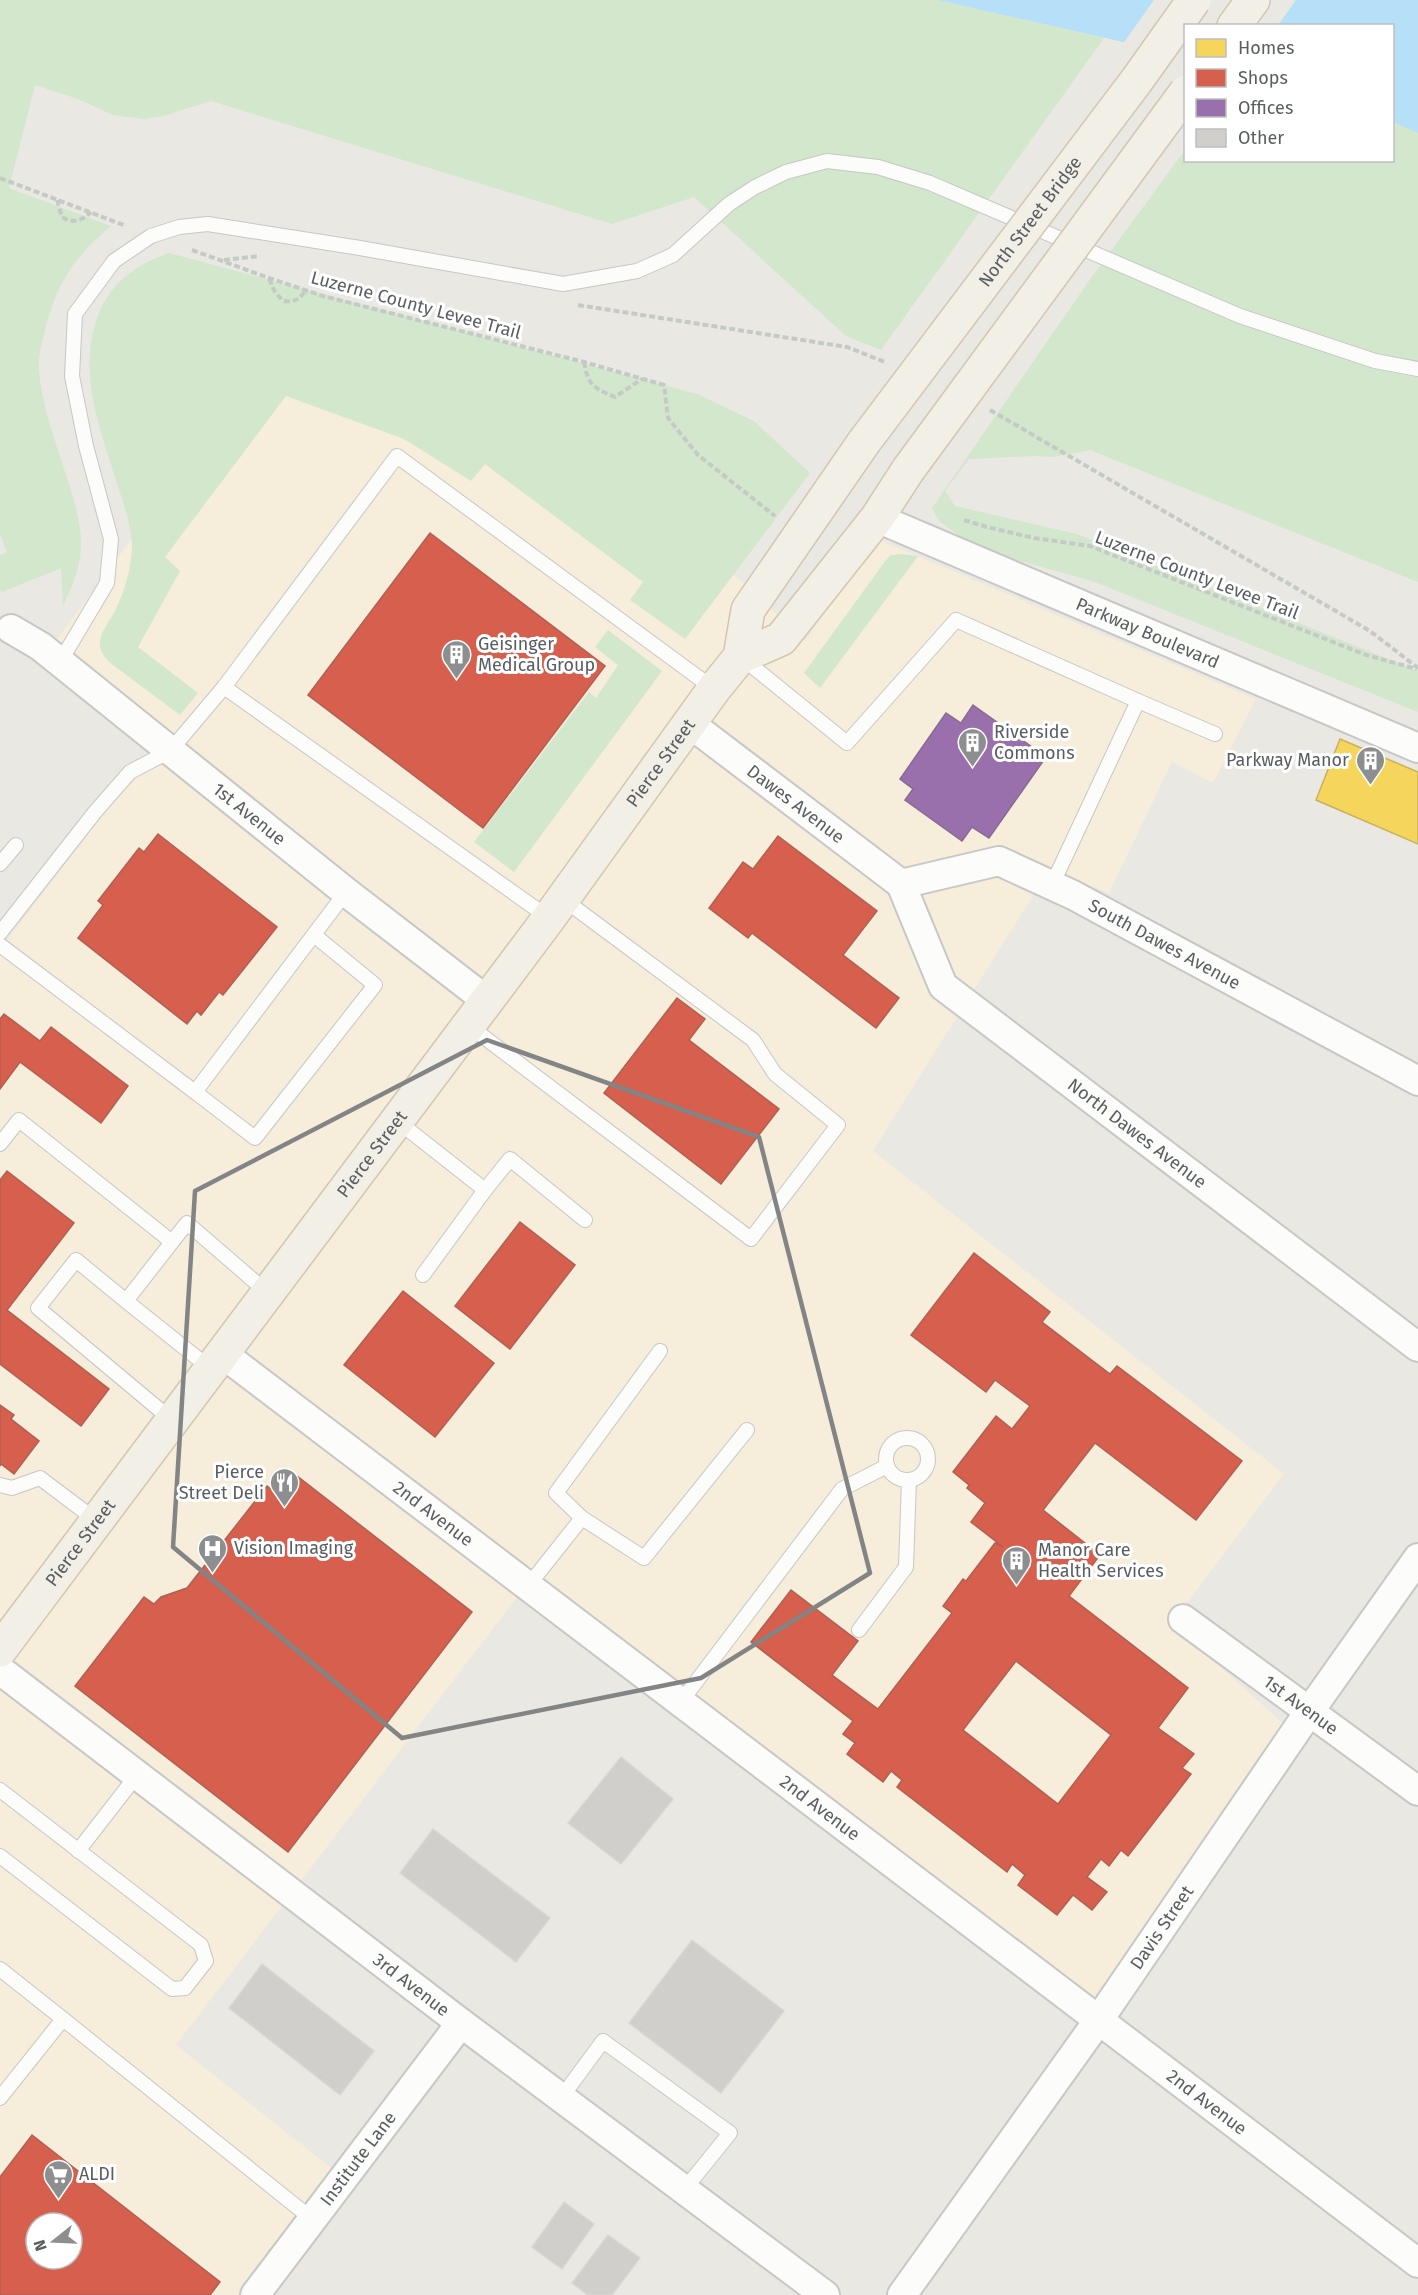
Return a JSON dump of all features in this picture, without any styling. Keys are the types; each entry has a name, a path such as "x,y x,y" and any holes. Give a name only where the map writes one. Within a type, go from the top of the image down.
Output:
{"main road":[{"name":"North Street Bridge","path":"864,442 1137,80 1194,0"},
{"path":"1235,24 1253,0"},
{"name":"Pierce Street","path":"0,1650 556,908 714,689 740,657 781,639 877,518 908,471 1184,93"},
{"name":"Pierce Street","path":"740,657 748,610 864,442"}],"street":[{"name":"Parkway Boulevard","path":"877,518 1418,748"},
{"name":"1st Avenue","path":"11,629 40,646 346,892 477,1012"},
{"name":"Dawes Avenue","path":"689,723 901,884"},
{"name":"South Dawes Avenue","path":"901,884 999,861 1052,885 1418,1081"},
{"name":"North Dawes Avenue","path":"901,884 943,986 1418,1347"},
{"name":"2nd Avenue","path":"217,1362 528,1586 1418,2263"},
{"name":"Davis Street","path":"902,2295 1098,2021 1309,1712 1418,1558"},
{"name":"1st Avenue","path":"1183,1619 1418,1791"},
{"name":"3rd Avenue","path":"0,1670 461,2023 825,2295"},
{"name":"Institute Lane","path":"255,2295 461,2023"}],"lane":[{"path":"60,662 107,584 111,539 86,446 72,376 75,314 114,261 151,236 178,227 208,224 563,284 637,272 673,255 729,204 755,187 786,172 827,162 878,167 930,183 1240,316 1375,361 1418,369"},
{"path":"0,933 95,812 130,772 170,751 224,687 397,456 714,689"},
{"path":"740,657 847,743 956,620 1215,734"},
{"path":"224,687 753,1040 775,1074 838,1125 750,1239 477,1012"},
{"path":"1052,885 1138,701"},
{"path":"0,864 16,845"},
{"path":"195,1092 346,892"},
{"path":"0,945 255,1138 375,985 314,934"},
{"path":"0,1144 19,1120 172,1242"},
{"path":"396,1120 485,1190"},
{"path":"423,1275 510,1159 585,1220"},
{"path":"126,1301 187,1223 268,1293"},
{"path":"173,1421 38,1308 76,1260 126,1301 217,1362"},
{"path":"660,1351 556,1493 582,1518 644,1558 747,1430"},
{"path":"904,1437 918,1440 928,1451 928,1465 919,1477 909,1480 899,1479 887,1466 886,1456 892,1443 904,1437"},
{"path":"680,1702 842,1489 887,1466"},
{"path":"0,1485 12,1488 40,1478 97,1521"},
{"path":"859,1630 906,1567 909,1480"},
{"path":"528,1586 582,1518"},
{"path":"78,1851 137,1775"},
{"path":"0,1790 201,1945 206,1961 185,1988 172,1989 0,1856"},
{"path":"0,1969 312,2219"},
{"path":"0,2098 63,2019"},
{"path":"561,2098 603,2041 730,2133 684,2190"}],"path":[{"name":"Luzerne County Levee Trail","path":"0,178 151,236 306,290 664,385 668,418 698,455 773,514"},
{"path":"56,199 62,217 70,222 82,221 91,212"},
{"path":"269,278 274,292 284,301 293,302 300,298 306,290"},
{"path":"584,362 587,380 598,390 615,397 643,379"},
{"name":"Luzerne County Levee Trail","path":"1023,429 1370,631 1418,669"},
{"name":"Luzerne County Levee Trail","path":"958,518 1034,538 1090,546 1366,655 1418,669"}],"highlighted area":[{"path":"487,1040 759,1137 870,1573 701,1678 402,1738 173,1547 195,1191"}],"shaded area":[{"path":"248,382 646,514 739,579 805,641 877,539 1256,699 1213,783 1172,762 1109,893 1049,870 873,1151 1284,1474 1172,1623 1288,1728 1091,2002 533,1576 176,2045 339,2174 244,2295 0,2295 0,949 133,776 152,746 44,657"}],"green space":[{"path":"0,0 938,0 1104,38 881,350 846,336 694,197 612,224 211,101 163,116 144,119 113,115 78,99 35,85 9,188 111,226 87,248 62,283 50,311 40,355 40,383 80,529 81,549 78,566 63,606 61,568 2,592 0,590 0,555 7,552 0,534"},
{"path":"1394,122 1418,133 1418,582 1090,450 1053,457 969,459 945,491 955,506 1077,534 1418,671 1418,712 1095,582 1003,556 964,539 939,521 932,508 1091,278 1184,151 1184,162 1394,162"},
{"path":"169,253 697,394 754,421 810,473 685,639 630,600 643,582 485,464 471,481 404,439 286,396 165,557 180,571 138,647 198,693 180,715 113,665 101,649 102,633 125,587 132,548 128,518 105,446 90,380 92,335 104,302 127,275"},
{"path":"891,555 918,556 820,688 804,673 886,560"},
{"path":"608,630 662,671 514,872 474,842 589,692 596,698 618,665 595,647"}],"water":[{"path":"938,0 1418,0 1418,133 1394,122 1394,24 1184,24 1184,56"}],"pier":[{"path":"1154,0 1296,0 1279,24 1184,24 1184,59 1122,45"}],"building: Homes":[{"name":"Parkway Manor","path":"1340,739 1418,772 1418,844 1316,800"}],"building: Shops":[{"name":"Geisinger Medical Group","path":"430,533 605,666 483,828 308,695"},
{"path":"158,834 277,927 223,995 219,992 201,1015 197,1011 187,1024 78,938 103,905 98,901 139,848 144,852"},
{"path":"778,836 877,911 843,955 899,998 876,1028 752,933 748,938 709,908 743,862 753,869"},
{"path":"677,998 705,1019 689,1040 779,1109 721,1184 604,1093"},
{"path":"4,1014 40,1041 51,1027 128,1086 101,1123 20,1062 0,1089 0,1019"},
{"path":"7,1171 74,1223 7,1310 109,1389 81,1426 0,1364 0,1180"},
{"path":"520,1222 575,1265 510,1349 455,1306"},
{"name":"Manor Care Health Services","path":"974,1253 1050,1312 1042,1322 1110,1374 1117,1366 1242,1461 1196,1520 1095,1443 1043,1510 1100,1555 1069,1596 1188,1688 1158,1728 1194,1754 1182,1768 1191,1774 1128,1856 1121,1850 1109,1866 1101,1859 1087,1877 1107,1892 1092,1910 1073,1895 1057,1915 1018,1885 1025,1875 1012,1864 1007,1872 897,1787 902,1780 891,1771 883,1782 847,1754 855,1743 843,1734 853,1721 751,1642 791,1590 858,1641 832,1675 878,1709 952,1613 943,1606 963,1579 966,1581 995,1543 1003,1547 971,1522 985,1503 953,1472 996,1416 1012,1429 1030,1406 995,1380 986,1392 911,1335","holes":["1016,1661 1111,1735 1058,1804 963,1730"]},
{"path":"403,1291 494,1363 435,1437 344,1365"},
{"path":"0,1405 14,1415 11,1419 39,1441 14,1474 1,1464 0,1466"},
{"path":"292,1472 472,1612 288,1852 75,1686 144,1597 154,1604 161,1597 187,1588 267,1486 276,1493"},
{"name":"ALDI","path":"32,2135 220,2282 210,2295 0,2295 0,2177"}],"building: Offices":[{"name":"Riverside Commons","path":"973,705 1046,757 989,838 972,827 962,841 905,800 913,789 900,779 946,713 961,723"}],"building: Other":[{"path":"621,1757 673,1799 621,1864 568,1823"},
{"path":"433,1829 550,1918 516,1962 400,1873"},
{"path":"692,1940 784,2011 721,2093 629,2023"},
{"path":"262,1964 374,2051 340,2095 229,2008"},
{"path":"564,2202 594,2224 562,2269 532,2247"},
{"path":"608,2235 640,2258 612,2295 588,2295 572,2283"}],"place":[{"name":"Geisinger Medical Group","path":"457,680"},
{"name":"Riverside Commons","path":"973,768"},
{"name":"Parkway Manor","path":"1370,786"},
{"name":"Pierce Street Deli","path":"285,1508"},
{"name":"Vision Imaging","path":"213,1574"},
{"name":"Manor Care Health Services","path":"1017,1586"},
{"name":"ALDI","path":"58,2200"}]}
